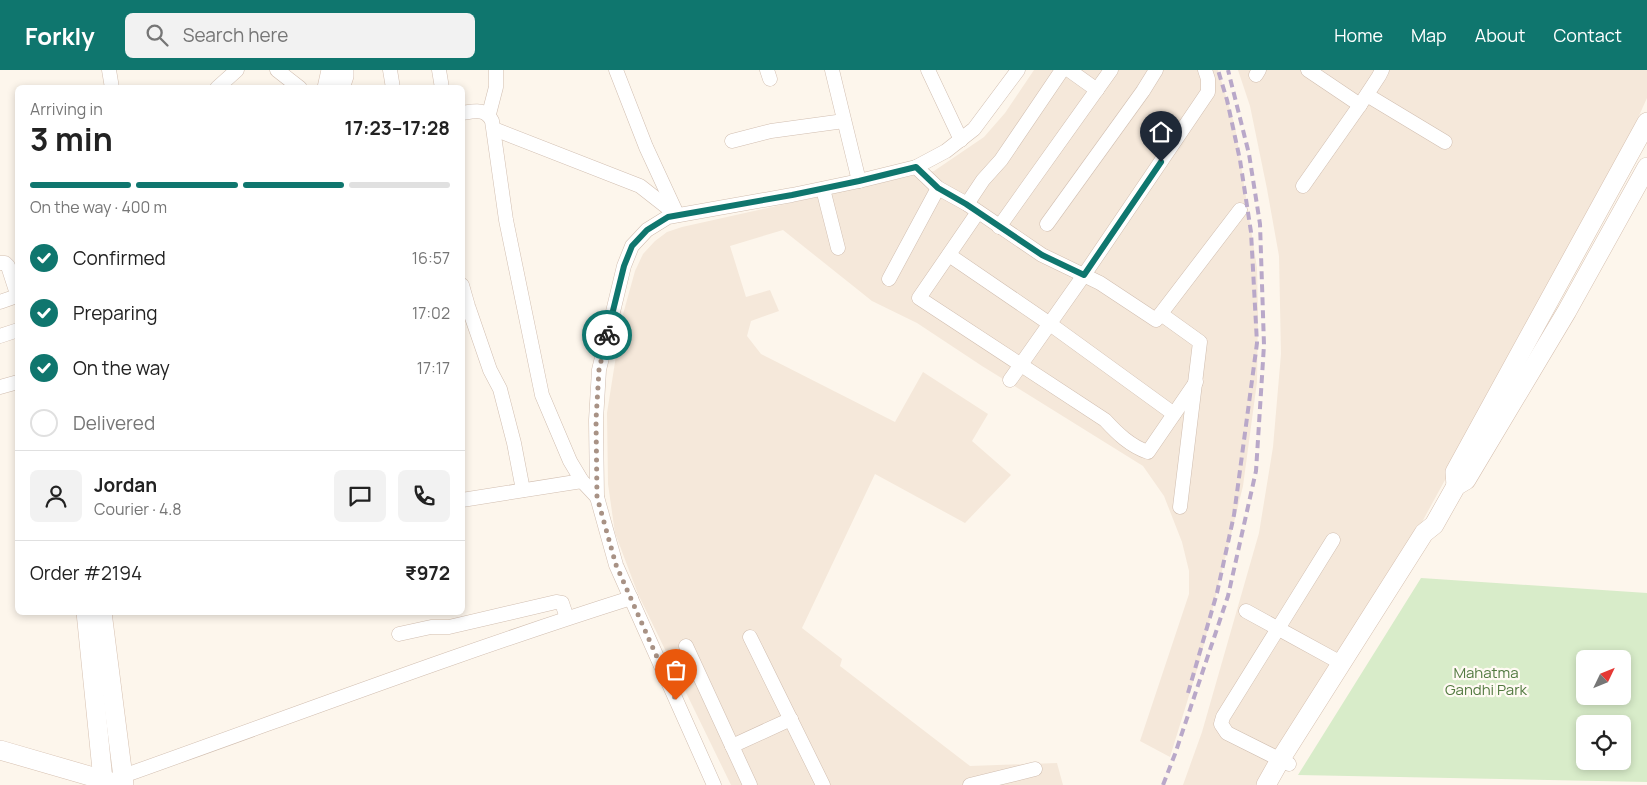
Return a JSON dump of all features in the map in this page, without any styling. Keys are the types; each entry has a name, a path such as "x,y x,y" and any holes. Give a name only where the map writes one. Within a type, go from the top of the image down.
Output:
{"street":[{"path":"109,70 112,85"},
{"path":"220,85 237,70"},
{"path":"277,70 296,85"},
{"path":"327,85 331,70"},
{"path":"341,85 344,70"},
{"path":"390,70 392,85"},
{"path":"439,70 442,85"},
{"path":"489,114 496,87 496,70"},
{"path":"616,70 646,147 677,215"},
{"path":"832,70 859,181"},
{"path":"928,70 962,140"},
{"path":"714,785 616,565 597,497 596,420 599,370 624,266 632,246 647,230 668,217 823,189 916,167 946,151 974,129 1018,70"},
{"path":"966,204 983,180 1001,160 1062,70"},
{"path":"1069,70 1097,90"},
{"path":"999,226 1111,70"},
{"path":"1047,224 1143,91 1156,70"},
{"path":"1010,380 1208,92 1208,79 1205,70"},
{"path":"1308,70 1445,142"},
{"path":"1303,186 1381,72"},
{"path":"465,113 482,110 489,114 492,121 506,220 542,396 570,461 582,482 597,497"},
{"path":"732,140 844,121"},
{"path":"1456,486 1455,472 1647,122"},
{"path":"494,130 640,186 677,215"},
{"path":"916,167 938,188 966,204 1042,255 1100,283 1156,320 1240,210"},
{"path":"1276,785 1284,762 1341,664 1424,533 1434,525 1456,486 1466,480 1567,311 1647,167"},
{"path":"889,279 938,188"},
{"path":"823,189 838,248"},
{"path":"978,212 918,298 1105,420 1117,433 1137,448 1148,452 1196,382"},
{"path":"948,255 1050,324 1174,414"},
{"path":"0,263 7,264 14,275"},
{"path":"465,296 490,370 500,389 514,443 523,490"},
{"path":"0,302 15,297"},
{"path":"1161,314 1200,342 1180,507"},
{"path":"0,336 15,331"},
{"path":"0,387 15,383"},
{"path":"465,500 582,482"},
{"path":"1266,785 1284,762 1433,537 1434,525"},
{"path":"1284,762 1227,733 1221,724 1333,540"},
{"path":"0,750 117,782 354,692 567,618 631,598"},
{"path":"399,634 425,628 449,627 556,602 562,602 567,618"},
{"path":"1246,611 1341,664"},
{"path":"87,615 117,782"},
{"path":"102,615 117,782"},
{"path":"750,637 823,785"},
{"path":"686,646 750,785"},
{"path":"732,746 791,719"},
{"path":"970,785 1035,769"}],"shaded area":[{"path":"1034,70 1218,70 1235,126 1257,268 1257,382 1243,486 1200,660 1170,757 1140,741 1189,594 1189,571 1182,542 1164,496 1143,466 982,366 917,323 872,301 783,230 730,246 746,297 770,290 779,311 751,321 747,336 761,354 895,422 923,372 988,414 972,441 1011,475 965,523 875,474 802,628 842,659 840,666 970,766 1057,763 1063,785 731,785 638,594 615,533 608,484 607,413 622,318 635,271 643,254 667,232 682,227 934,171 984,137 1005,113"},
{"path":"1238,70 1647,70 1647,98 1614,171 1410,544 1261,785 1183,785 1202,732 1259,533 1273,447 1281,354 1279,256 1250,106"}],"green space":[{"name":"Mahatma Gandhi Park","path":"1421,578 1647,593 1647,782 1298,775"}],"railway":[{"path":"1188,693 1217,593 1234,515 1257,343 1251,232 1240,160 1227,100 1218,70"},
{"path":"1163,785 1228,596 1256,471 1264,345 1260,224 1249,154 1228,70"}],"way so far":[{"path":"607,335 599,370 596,420 597,497 616,565 676,700"}],"route":[{"path":"607,335 624,266 632,246 647,230 668,217 715,207 792,195 916,167 938,188 966,204 1042,255 1084,275 1161,162"}]}
